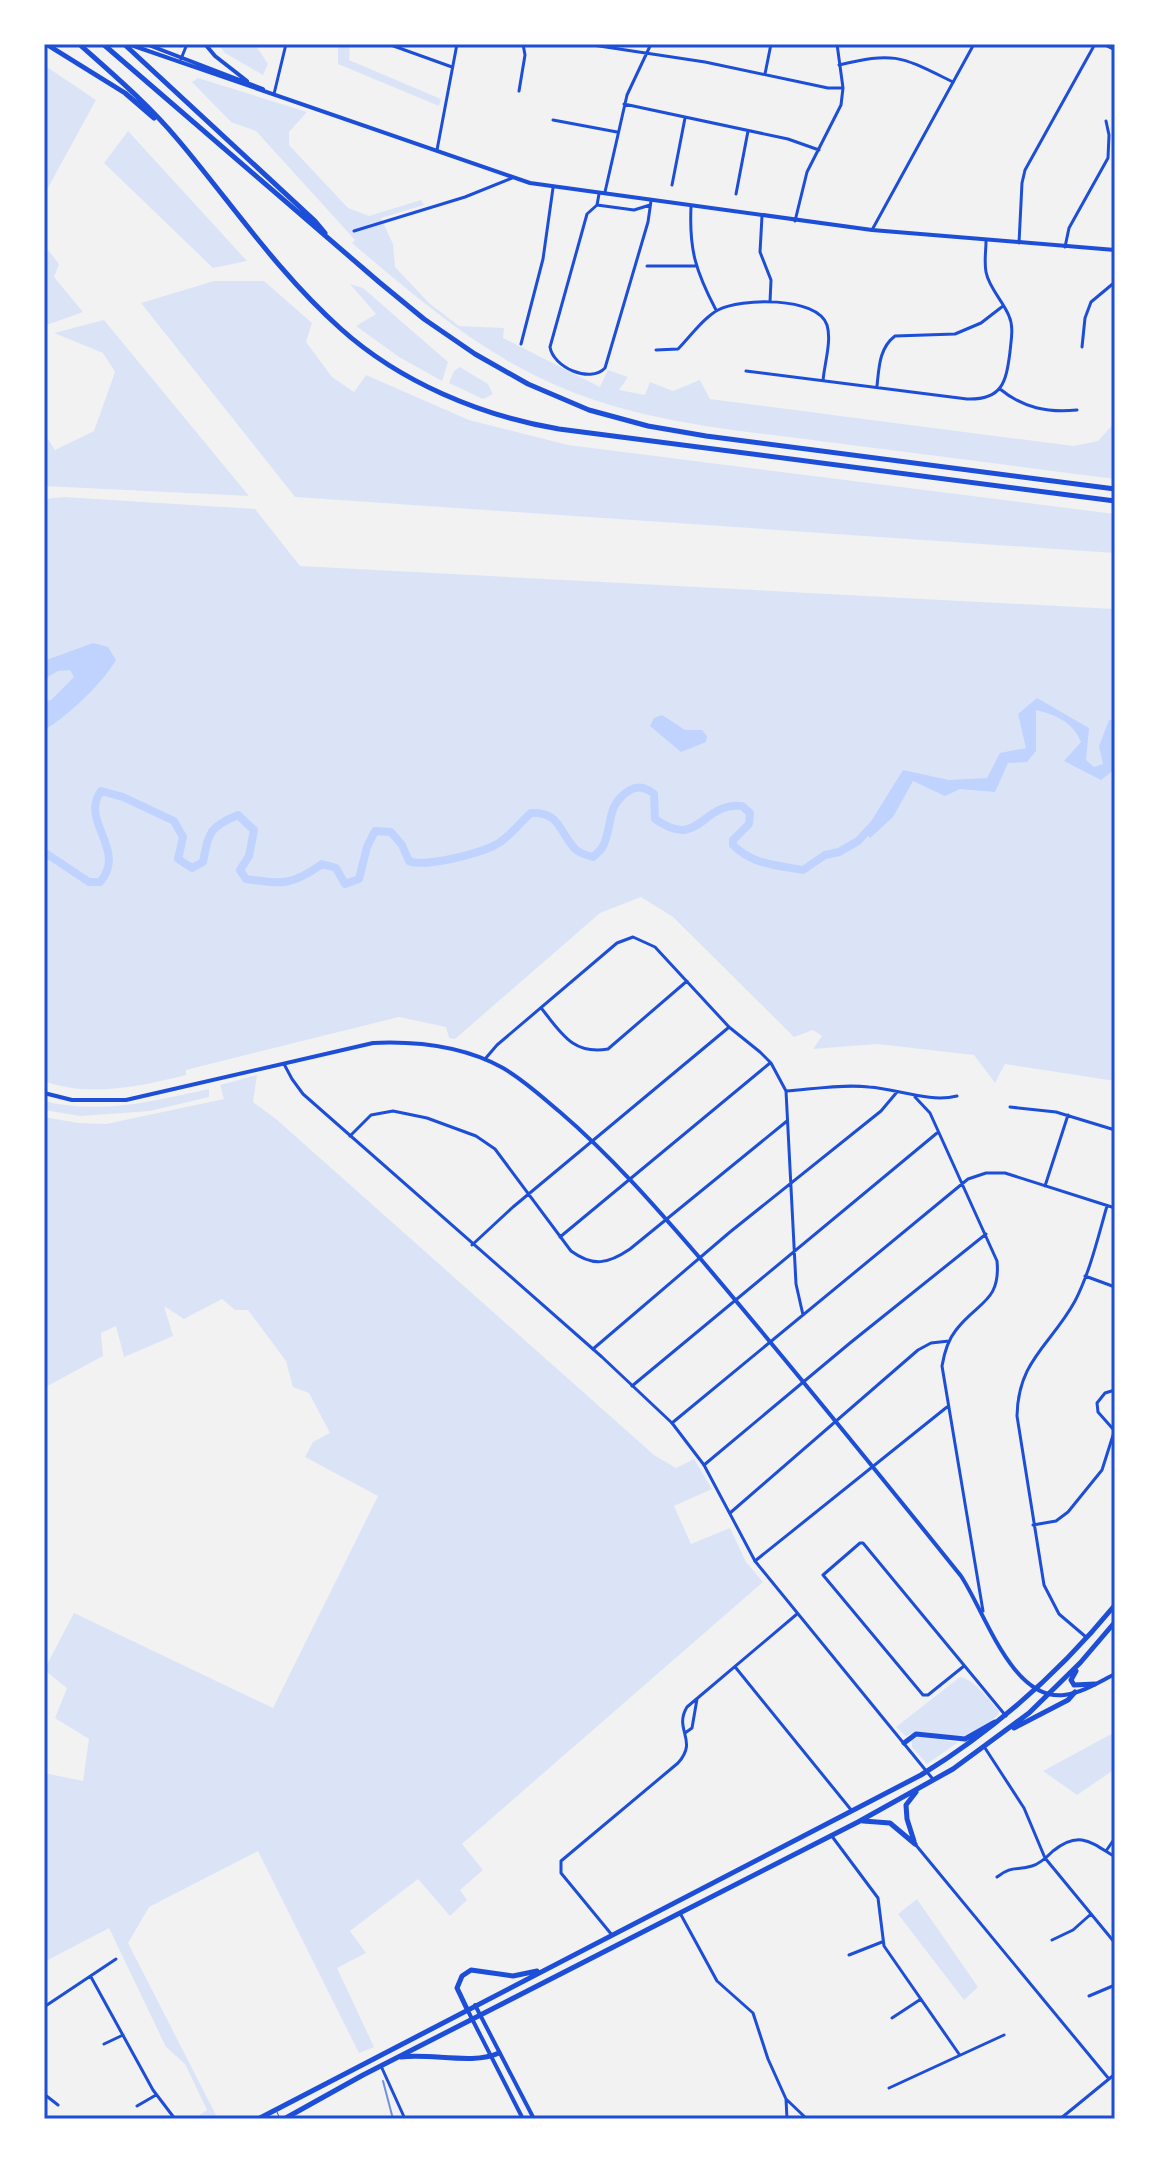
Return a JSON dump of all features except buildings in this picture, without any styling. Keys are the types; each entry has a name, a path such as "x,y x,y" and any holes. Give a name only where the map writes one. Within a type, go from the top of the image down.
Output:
{"highway":[{"path":"46,44 125,93 178,140"},
{"path":"79,44 132,91 178,140 283,270 338,326 400,371 475,406 520,421 559,429 1115,501"},
{"path":"126,44 315,221 333,243"},
{"path":"105,46 424,319 475,354 528,384 589,410 648,426 1115,489"},
{"path":"258,2119 927,1772 977,1740 1036,1691 1088,1638 1115,1605"},
{"path":"282,2119 933,1781 1006,1732 1080,1663 1115,1622"},
{"path":"1080,1663 1072,1683 1080,1686 1095,1684"},
{"path":"1006,1732 1068,1700 1075,1692"},
{"path":"904,1743 916,1734 965,1739 1005,1717"},
{"path":"915,1844 906,1805 919,1788"},
{"path":"858,1822 875,1820 890,1823 915,1844"},
{"path":"467,2009 457,1988 462,1976 471,1970 513,1976 544,1969"},
{"path":"397,2058 421,2055 491,2057 499,2053"}],"main road":[{"path":"126,44 512,178 553,188 872,230 1115,250"},
{"path":"146,44 274,94"},
{"path":"205,44 215,56 253,85"},
{"path":"44,1093 72,1100 126,1100 360,1045 404,1042 460,1051 485,1059 524,1082 593,1140 666,1219 961,1576 983,1611 1003,1653 1028,1685 1048,1695 1075,1692 1115,1674"},
{"path":"467,2009 523,2119 532,2116 475,2005"}],"street":[{"path":"180,64 187,44"},
{"path":"274,94 286,44"},
{"path":"388,44 453,68"},
{"path":"437,151 457,44"},
{"path":"519,91 525,55 523,44"},
{"path":"586,44 705,62 828,88 843,88"},
{"path":"597,205 634,210 650,203 648,222 605,368 600,373 587,375 557,360 551,354 550,347 587,214 597,205 602,194 624,104 651,44"},
{"path":"765,74 771,44"},
{"path":"795,221 804,179 836,117 843,88 837,44"},
{"path":"872,230 974,44"},
{"path":"1019,243 1025,170 1095,44"},
{"path":"1103,44 1115,50"},
{"path":"839,65 891,56 910,61 953,82"},
{"path":"624,104 803,142 819,150"},
{"path":"672,185 685,118"},
{"path":"553,120 617,132"},
{"path":"1065,247 1069,228 1108,158 1106,121"},
{"path":"736,194 748,131"},
{"path":"354,231 465,197 512,178"},
{"path":"521,344 543,259 553,188"},
{"path":"691,207 690,237 695,266 716,311"},
{"path":"762,216 760,252 771,280 770,302"},
{"path":"746,371 967,399 987,398 1000,389 1007,375 1012,331 1010,318 986,273 986,241"},
{"path":"647,266 695,266"},
{"path":"1082,347 1086,310 1096,296 1115,282"},
{"path":"656,350 678,349 716,311 744,301 806,308 814,310 824,320 828,334 823,381"},
{"path":"877,386 881,358 887,342 895,336 955,334 981,323 1004,306"},
{"path":"1000,389 1029,407 1059,412 1077,410"},
{"path":"485,1059 497,1045 617,943 627,938 639,938 655,947 729,1027 771,1063 786,1091 796,1284 803,1315"},
{"path":"542,1009 565,1037 579,1047 594,1051 608,1049 688,981"},
{"path":"472,1245 729,1027"},
{"path":"560,1237 771,1063"},
{"path":"284,1064 303,1094 593,1349 672,1423 704,1465 755,1561 933,1781"},
{"path":"786,1091 867,1086 915,1097 957,1096"},
{"path":"593,1349 699,1258 881,1111 897,1092"},
{"path":"915,1097 930,1113 997,1261 997,1283 989,1300 965,1319 949,1341 942,1366 983,1611"},
{"path":"1010,1107 1068,1115 1115,1130"},
{"path":"350,1136 362,1121 383,1111 427,1118 476,1136 495,1149 571,1251 582,1259 603,1263 630,1249 787,1121"},
{"path":"1045,1186 1068,1115"},
{"path":"632,1386 939,1132"},
{"path":"672,1423 963,1184 982,1174 996,1172 1115,1208"},
{"path":"1088,1638 1059,1614 1044,1585 1017,1416 1018,1393 1034,1355 1068,1312 1085,1276 1107,1206"},
{"path":"704,1465 986,1234"},
{"path":"1085,1276 1115,1287"},
{"path":"730,1513 918,1350 931,1343 949,1341"},
{"path":"1033,1525 1056,1521 1068,1512 1102,1470 1114,1430 1098,1412 1097,1403 1105,1393 1115,1390"},
{"path":"755,1561 947,1407"},
{"path":"964,1666 925,1696 823,1575 862,1543 964,1666 1005,1717"},
{"path":"612,1935 561,1873 560,1865 565,1857 686,1755 688,1746 681,1723 682,1715 797,1614"},
{"path":"736,1668 852,1811"},
{"path":"685,1733 692,1728 697,1699"},
{"path":"985,1748 1024,1808 1045,1858 1115,1943"},
{"path":"831,1835 878,1898 882,1942 959,2054"},
{"path":"1106,1851 1115,1838"},
{"path":"997,1877 1008,1869 1033,1866 1066,1842 1074,1840 1089,1841 1115,1857"},
{"path":"915,1844 1109,2079"},
{"path":"680,1913 717,1981 753,2013 772,2070 786,2099 807,2119"},
{"path":"1052,1940 1073,1930 1091,1914"},
{"path":"849,1955 882,1942"},
{"path":"44,2007 116,1959"},
{"path":"91,1977 156,2095 175,2119"},
{"path":"1089,1996 1115,1985"},
{"path":"892,2018 921,1999"},
{"path":"104,2044 123,2035"},
{"path":"889,2088 1004,2035"},
{"path":"381,2066 405,2119"},
{"path":"1060,2119 1115,2074"},
{"path":"44,2094 58,2105"},
{"path":"137,2106 156,2095"},
{"path":"786,2099 787,2119"}],"lane":[{"path":"275,2110 282,2119"}],"shaded area":[{"path":"218,44 255,44 268,64 263,75 225,53"},
{"path":"335,44 350,44 349,60 441,99 439,106 338,64 338,45"},
{"path":"44,65 96,100 44,195"},
{"path":"198,78 307,112 289,132 289,145 348,208 369,216 421,200 424,205 381,218 393,244 395,267 429,303 459,326 504,328 503,338 600,387 608,370 628,377 619,390 645,395 650,382 673,391 700,380 710,399 1073,446 1098,441 1115,422 1115,479 688,423 623,409 560,387 503,358 451,323 352,243 355,240 256,131 231,122 192,82"},
{"path":"128,131 247,261 213,268 104,163"},
{"path":"44,245 59,264 54,277 83,312 44,326"},
{"path":"214,281 264,281 312,323 306,342 332,377 354,392 366,375 469,420 568,445 1115,514 1115,553 295,497 141,303"},
{"path":"350,284 363,288 448,362 442,381 399,357 356,326 376,314"},
{"path":"104,320 249,496 44,486 44,433 55,450 94,431 115,372 103,353 54,333"},
{"path":"460,367 488,384 493,394 483,399 449,383 454,371"},
{"path":"64,497 255,509 300,566 1115,609 1115,1081 1005,1064 995,1083 974,1055 877,1044 813,1049 822,1036 813,1030 794,1037 673,917 641,897 600,913 455,1039 449,1038 446,1027 399,1017 186,1070 186,1075 133,1086 79,1089 44,1081 44,499"},
{"path":"257,1075 253,1102 276,1119 654,1455 676,1468 694,1459 712,1489 674,1506 691,1544 730,1528 746,1562 763,1582 462,1844 483,1870 460,1890 467,1900 450,1916 418,1879 350,1931 366,1953 337,1968 374,2047 359,2053 258,1851 149,1907 128,1943 218,2119 194,2119 207,2110 185,2064 166,2047 109,1928 44,1962 44,1773 83,1781 89,1739 55,1718 67,1688 44,1670 74,1613 273,1708 378,1496 305,1457 313,1442 330,1433 309,1393 293,1387 286,1361 248,1310 235,1310 222,1299 184,1319 164,1306 173,1336 124,1357 116,1326 101,1333 103,1356 44,1388 44,1117 106,1124 224,1099 220,1085"},
{"path":"209,1089 209,1097 150,1111 80,1116 44,1110 44,1101 106,1107"},
{"path":"960,1677 981,1691 999,1711 998,1715 978,1731 964,1736 920,1732 906,1736 896,1727"},
{"path":"1115,1732 1115,1769 1077,1795 1043,1771"},
{"path":"919,1736 957,1743 927,1764 912,1747 912,1740"},
{"path":"917,1899 978,1987 964,2000 898,1914"}],"water":[{"path":"93,643 108,647 116,660 84,699 44,730 44,701 51,700 74,677 70,670 58,671 44,679 44,661"},
{"path":"1037,698 1089,728 1086,760 1094,767 1103,764 1099,746 1109,720 1115,720 1115,769 1101,780 1064,761 1081,742 1078,735 1063,720 1036,710 1036,751 1027,762 1008,763 995,792 960,789 945,796 913,781 893,817 870,838 865,831 903,770 949,780 987,778 1000,753 1026,748 1018,714"},
{"path":"662,715 685,730 702,730 707,736 706,742 681,752 650,726 654,718"}],"waterway":[{"path":"177,44 181,47"},
{"path":"44,852 89,882 100,882 109,858 96,813 96,802 101,791 123,797 174,821 183,837 178,859 192,868 203,862 209,837 216,827 238,815 254,830 249,856 240,870 246,879 269,882 294,880 322,864 336,868 345,884 359,879 367,847 375,831 391,832 402,845 409,861 427,863 466,855 501,841 531,813 541,813 553,819 575,849 593,857 606,840 616,803 630,790 637,788 654,794 655,819 682,830 692,828 717,811 742,806 750,813 749,824 733,840 733,845 757,860 803,870 825,855 839,852 858,841 873,825"}],"railway":[{"path":"383,2081 393,2119"}]}
